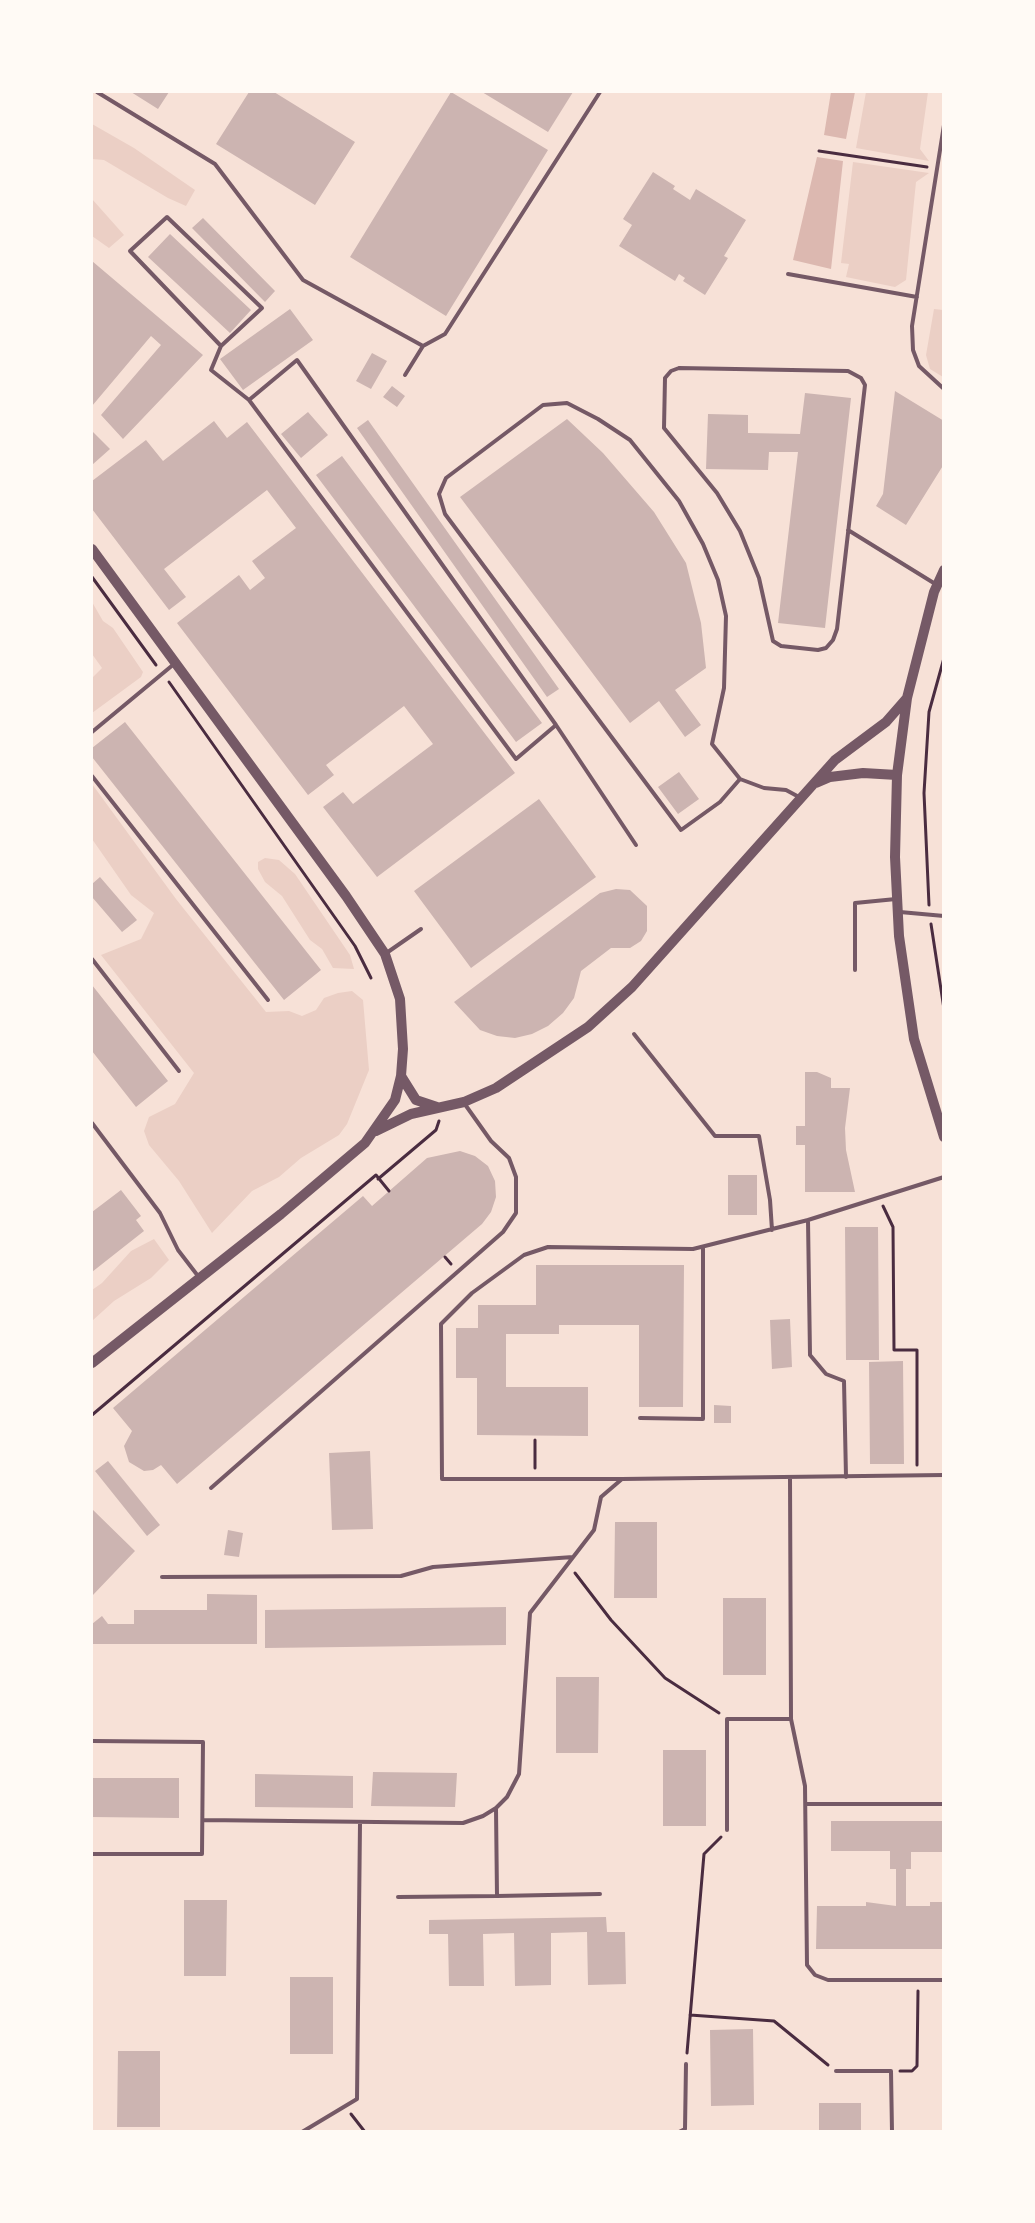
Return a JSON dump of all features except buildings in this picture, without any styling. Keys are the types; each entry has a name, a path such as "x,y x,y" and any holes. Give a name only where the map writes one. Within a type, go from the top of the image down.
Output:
{"street":[{"path":"92,549 346,896 385,954 401,1008 404,1049 401,1076 394,1100 374,1132 332,1172 92,1363"},
{"path":"944,570 937,585 915,661 907,698 897,775 895,857 897,911 914,1039 944,1137"},
{"path":"374,1132 411,1114 464,1102 496,1088 588,1027 632,987 835,760 886,722 907,698"},
{"path":"810,786 830,777 863,774 897,775"},
{"path":"401,1076 416,1100 440,1107"}],"lane":[{"path":"97,92 215,164 303,280 423,346"},
{"path":"405,375 423,346 445,334 600,92"},
{"path":"944,125 912,326 913,350 919,366 944,388"},
{"path":"221,346 130,251 167,217 262,308 221,346 211,370 249,400 516,759 556,725"},
{"path":"788,274 917,297"},
{"path":"249,400 297,360 556,725 636,845"},
{"path":"679,368 848,371 858,374 865,385 848,530 833,640 826,648 818,650 775,644 759,578 740,531 717,493 664,428 665,378 671,371 679,368"},
{"path":"740,779 720,802 681,830 445,514 439,494 446,478 543,405 567,403 598,418 630,440 679,501 703,544 718,580 726,616 724,688 712,744 740,779 764,788 786,790 800,797"},
{"path":"848,530 937,585"},
{"path":"92,732 175,664"},
{"path":"92,776 268,1000"},
{"path":"855,970 855,903 896,899"},
{"path":"897,911 943,915"},
{"path":"385,954 421,929"},
{"path":"92,959 179,1071"},
{"path":"633,1034 716,1136 759,1136 770,1200 772,1230"},
{"path":"211,1488 503,1232 516,1213 516,1177 509,1158 491,1141 464,1102"},
{"path":"92,1123 160,1213 178,1250 199,1277"},
{"path":"944,1177 808,1220 703,1247 548,1247 524,1255 472,1293 441,1324 442,1479 944,1475"},
{"path":"808,1220 810,1355 826,1374 844,1381 846,1477"},
{"path":"640,1418 703,1419 703,1247"},
{"path":"790,1478 791,1719 804,1773 807,1965 815,1975 828,1980 944,1980"},
{"path":"203,1820 463,1823 483,1816 496,1808 507,1797 519,1774 530,1613 594,1530 601,1497 622,1479"},
{"path":"162,1577 401,1576 433,1567 574,1557"},
{"path":"727,1830 727,1719 791,1719"},
{"path":"92,1741 203,1743 202,1854 92,1854"},
{"path":"806,1804 944,1804"},
{"path":"496,1808 497,1896"},
{"path":"302,2132 357,2099 360,1822"},
{"path":"398,1897 600,1894"},
{"path":"679,2132 685,2129 686,2064"},
{"path":"836,2072 891,2072 892,2132"}],"path":[{"path":"819,151 937,169"},
{"path":"92,577 355,946 371,978"},
{"path":"944,658 928,712 924,793 930,915 944,1009"},
{"path":"378,1179 436,1130 440,1107"},
{"path":"92,1415 376,1175 389,1191"},
{"path":"879,1198 893,1227 894,1350 917,1350 917,1476"},
{"path":"535,1440 535,1479"},
{"path":"568,1564 611,1620 664,1678 727,1719"},
{"path":"686,2064 704,1854 727,1830"},
{"path":"891,2072 912,2072 917,2066 918,1980"},
{"path":"690,2015 774,2021 836,2072"},
{"path":"345,2106 365,2132"}],"shaded area":[{"path":"831,92 855,92 846,139 824,135"},
{"path":"866,92 928,92 920,149 929,161 856,148"},
{"path":"92,124 134,148 195,190 186,206 168,198 104,160 92,159"},
{"path":"817,157 843,161 831,269 793,260"},
{"path":"853,162 929,173 916,182 906,280 895,287 846,277 849,264 841,263"},
{"path":"92,199 124,235 109,248 92,236"},
{"path":"934,309 943,310 943,377 930,369 926,355"},
{"path":"92,602 103,621 113,628 143,672 141,677 92,713 92,678 102,668 92,654"},
{"path":"92,784 176,899 266,1012 289,1011 302,1016 316,1010 324,998 352,991 363,1000 369,1070 347,1124 339,1135 301,1158 279,1177 252,1191 212,1233 179,1181 149,1145 144,1131 149,1117 175,1104 194,1073 101,955 141,939 154,913 131,895 92,839"},
{"path":"265,858 279,860 295,874 350,955 354,969 333,968 322,949 310,940 282,896 265,882 258,869 258,862"},
{"path":"154,1239 169,1260 151,1278 114,1301 92,1321 92,1290 102,1283 131,1251"}]}
